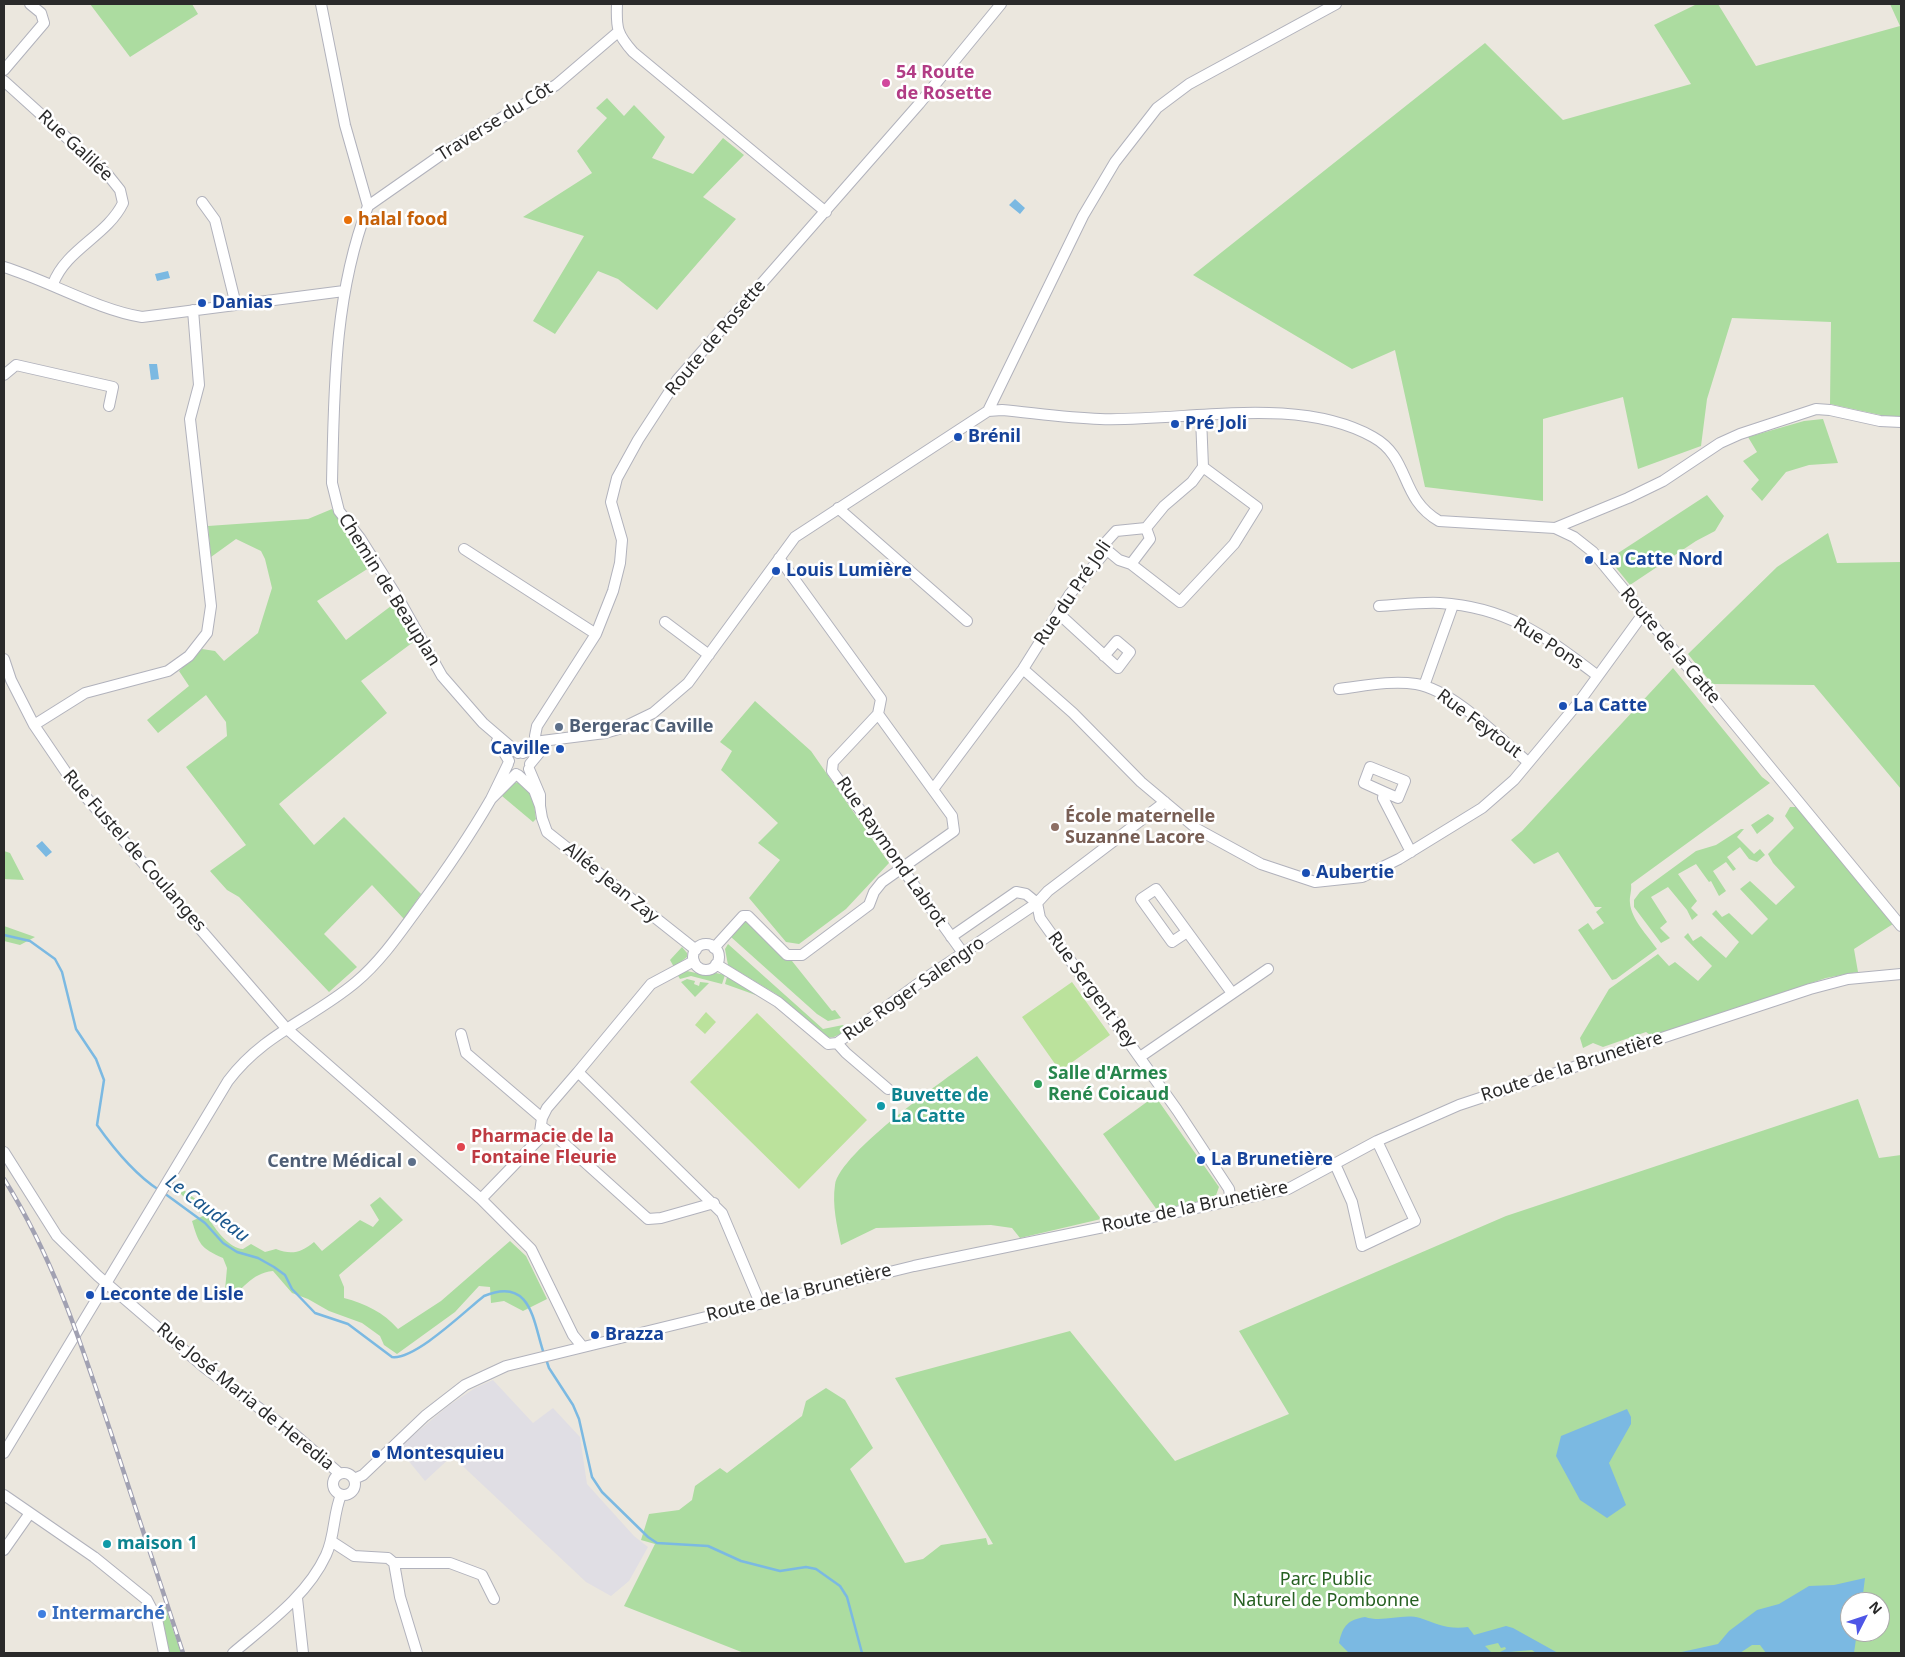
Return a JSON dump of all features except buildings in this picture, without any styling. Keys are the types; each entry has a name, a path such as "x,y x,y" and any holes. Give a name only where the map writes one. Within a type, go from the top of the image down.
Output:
{"street":[{"path":"4,70 44,23 41,13 30,4"},
{"path":"321,4 345,126 368,206"},
{"path":"617,4 616,25 618,32 633,52 826,212"},
{"name":"Route de Rosette","path":"538,747 535,736 538,726 596,634 613,591 620,563 622,540 611,502 622,470 638,440 677,380 826,212 919,104 1001,4"},
{"path":"4,1453 228,1081 242,1062 269,1039 356,982 395,940 465,844 513,755 553,741 605,733 653,713 688,683 794,537 988,411 1083,216 1115,162 1157,108 1189,84 1336,4"},
{"name":"Traverse du Côt","path":"368,206 448,150 556,85 618,32"},
{"name":"Rue Galilée","path":"4,81 108,175 120,190 123,203 117,216 66,261 53,284"},
{"path":"202,202 215,220 236,305"},
{"name":"Chemin de Beauplan","path":"368,206 344,291 334,363 332,483 334,498 339,511 360,538 402,603 442,676 500,744 508,763"},
{"path":"4,267 53,284 122,314 142,317 344,291"},
{"path":"34,725 85,692 168,671 189,656 207,633 211,606 190,419 199,385 193,310"},
{"path":"4,375 16,365 113,387 109,406"},
{"path":"1555,528 1628,498 1663,481 1720,443 1740,434 1816,409 1830,410 1880,421 1901,422"},
{"name":"Route de la Catte","path":"988,411 1002,410 1100,419 1201,417 1269,413 1305,416 1339,423 1374,438 1394,454 1412,496 1426,513 1440,521 1555,528 1574,537 1594,552 1901,926"},
{"path":"1131,564 1150,539 1146,528 1164,506 1192,482 1203,467 1201,417"},
{"path":"1107,550 1119,560 1131,564 1180,602 1234,544 1257,507 1203,467"},
{"path":"838,508 966,621"},
{"name":"Rue du Pré Joli","path":"934,788 1023,669 1070,594 1107,550 1106,542 1116,531 1146,528"},
{"path":"464,549 596,634"},
{"path":"714,948 743,916 748,916 787,955 802,955 869,905 874,892 882,882 904,869 954,831 952,816 934,788 878,714 881,699 779,558"},
{"path":"1424,686 1453,604"},
{"name":"Rue Pons","path":"1379,606 1453,604 1501,615 1528,626 1598,676"},
{"path":"1058,613 1104,656"},
{"path":"1023,669 1073,713 1141,782 1198,829 1261,864 1315,882 1362,878 1411,852 1482,808 1514,780 1598,676 1643,614"},
{"path":"665,622 709,655"},
{"name":"Rue Fustel de Coulanges","path":"4,659 11,680 34,725 72,782 286,1028 481,1199 531,1249 574,1335 582,1346"},
{"name":"Rue Feytout","path":"1339,689 1390,683 1424,686 1441,692 1456,702 1528,762"},
{"name":"Rue Raymond Labrot","path":"878,714 833,762 832,771 963,953"},
{"name":"Chemin de Beauplan","path":"483,723 520,753"},
{"path":"490,799 517,775 524,774 530,767 538,747"},
{"path":"520,753 528,756 530,767"},
{"path":"508,763 510,770 517,775"},
{"name":"Allée Jean Zay","path":"530,767 540,795 542,818 547,832 696,950"},
{"name":"Allée Jean Zay","path":"517,775 534,790 540,806"},
{"path":"1384,792 1383,798 1411,852"},
{"name":"Rue Roger Salengro","path":"716,964 778,1002 828,1044 837,1043 1037,903 1048,891 1165,802"},
{"path":"1187,932 1172,942 1141,899 1156,889 1232,993"},
{"path":"951,937 1016,892 1026,894 1037,903"},
{"name":"Rue Sergent Rey","path":"1037,903 1040,918 1140,1057 1229,1189 1231,1202"},
{"path":"707,945 714,948 719,957 716,964 708,970 702,970 694,961 696,950 707,945"},
{"path":"481,1199 539,1139 547,1108 652,984 694,961"},
{"path":"1140,1057 1268,969"},
{"name":"Route de la Brunetière","path":"354,1479 363,1475 424,1416 465,1385 506,1366 914,1266 1288,1189 1377,1141 1459,1105 1810,989 1848,979 1901,974"},
{"path":"461,1034 466,1053 648,1219 661,1218 714,1203"},
{"path":"837,1043 846,1054 888,1089"},
{"path":"578,1072 714,1203 722,1213 760,1303"},
{"path":"1335,1164 1352,1202 1362,1246 1415,1221 1377,1141"},
{"name":"Rue José Maria de Heredia","path":"4,1152 57,1236 106,1282 206,1368 293,1433 340,1473"},
{"path":"340,1473 350,1474 354,1479 354,1490 348,1494 341,1495 334,1490 332,1484 334,1477 340,1473"},
{"path":"233,1653 297,1598 321,1566 331,1541 337,1506 341,1495"},
{"path":"4,1496 101,1563 147,1600 157,1619 164,1653"},
{"path":"4,1550 30,1514"},
{"path":"331,1541 354,1556 388,1558 394,1563 450,1563 482,1576 494,1599"},
{"path":"394,1563 400,1597 417,1653"},
{"path":"297,1598 303,1653"}],"shaded area":[{"path":"493,1380 533,1423 553,1408 580,1437 587,1484 634,1536 648,1547 629,1581 611,1596 586,1582 452,1456 425,1481 398,1448 448,1406 475,1388"}],"green space":[{"path":"90,4 192,4 198,14 130,57"},
{"path":"1697,4 1718,4 1756,66 1900,26 1890,4 1901,4 1901,416 1885,416 1830,404 1831,322 1732,318 1707,399 1701,446 1638,469 1623,397 1543,419 1543,501 1425,487 1395,350 1352,369 1193,275 1485,43 1563,120 1691,84 1654,25"},
{"path":"607,98 624,116 634,105 665,137 652,158 693,174 723,138 744,155 703,197 736,219 657,310 618,279 598,271 555,334 533,321 584,236 523,217 592,173 577,151 607,118 596,108"},
{"path":"1823,419 1838,463 1809,465 1786,472 1762,501 1751,489 1759,480 1743,461 1757,452 1748,437 1804,421"},
{"path":"1707,495 1724,516 1715,531 1696,541 1630,585 1609,559"},
{"path":"332,509 372,566 317,601 346,640 395,603 416,640 361,681 387,713 279,804 314,845 344,817 421,894 404,919 372,885 324,934 357,967 329,992 239,897 227,890 210,871 246,845 186,767 227,736 226,722 206,695 158,733 147,720 189,686 179,671 202,649 215,651 224,661 258,633 272,588 265,559 261,551 236,539 211,557 208,526 308,519"},
{"path":"1828,533 1837,563 1901,562 1901,789 1814,685 1712,684 1688,654 1777,567"},
{"path":"1673,668 1762,777 1770,783 1631,884 1630,901 1633,915 1657,949 1612,980 1578,930 1588,923 1593,930 1604,923 1596,912 1602,907 1595,907 1558,852 1534,864 1511,840 1522,831"},
{"path":"755,701 811,751 889,863 846,909 799,944 786,942 749,898 780,860 758,843 778,823 721,770 732,751 720,742"},
{"path":"518,782 527,789 532,797 536,819 533,822 502,796 512,784"},
{"path":"1790,807 1797,807 1893,924 1854,949 1858,972 1826,978 1653,1037 1646,1032 1603,1047 1593,1043 1583,1048 1580,1038 1609,989 1658,954 1669,966 1675,962 1698,981 1712,966 1684,937 1688,933 1693,941 1701,936 1726,958 1739,942 1712,914 1716,910 1722,917 1729,913 1752,935 1768,919 1740,889 1750,881 1776,905 1795,887 1773,863 1768,854 1794,828 1785,816"},
{"path":"1768,814 1774,818 1773,821 1757,834 1751,825"},
{"path":"1744,829 1737,837 1754,854 1760,849 1765,855 1757,862 1749,859 1740,847 1727,857 1736,869 1733,871 1726,862 1713,871 1726,891 1719,896 1711,881 1709,882 1696,864 1678,874 1697,901 1691,908 1698,915 1692,920 1687,910 1668,887 1651,897 1667,922 1660,928 1670,938 1661,943 1634,907 1634,900 1640,892 1696,851 1716,845"},
{"path":"4,851 10,853 24,880 4,879"},
{"path":"744,922 749,922 786,960 792,961 832,1011 835,1010 841,1018 828,1021 817,1014 731,937"},
{"path":"4,926 35,937 20,945 4,941"},
{"path":"728,944 823,1029 843,1025 848,1030 834,1037 827,1038 819,1033 776,994 728,965 725,949"},
{"path":"682,947 687,953 687,957 674,967 670,960"},
{"path":"687,971 705,975 716,973 725,975 722,984 691,976 680,979 677,974"},
{"path":"727,977 764,998 725,984"},
{"path":"687,979 695,981 694,984 699,986 700,982 709,983 695,997 681,982"},
{"path":"1072,982 1110,1035 1060,1071 1022,1017"},
{"path":"706,1012 716,1022 705,1034 695,1025"},
{"path":"757,1013 867,1120 799,1189 690,1082"},
{"path":"977,1056 1101,1219 1020,1238 1012,1228 991,1225 876,1228 841,1245 834,1200 835,1185 841,1171 874,1135 921,1097"},
{"path":"1155,1096 1219,1187 1215,1198 1157,1210 1103,1134"},
{"name":"Parc Public Naturel de Pombonne","path":"1858,1099 1879,1158 1901,1155 1901,1653 744,1653 624,1606 655,1544 641,1540 649,1514 679,1510 692,1500 695,1486 720,1468 727,1473 802,1416 806,1401 826,1388 845,1400 873,1448 850,1469 905,1563 923,1559 941,1545 986,1538 988,1545 993,1544 895,1378 1070,1331 1175,1461 1289,1414 1239,1331 1506,1216"},
{"path":"181,1188 198,1201 206,1200 215,1213 210,1221 229,1243 243,1249 251,1244 265,1252 276,1249 296,1252 305,1249 314,1242 322,1251 360,1220 373,1227 379,1220 370,1205 380,1197 403,1220 339,1275 344,1287 344,1298 374,1309 398,1329 441,1301 510,1241 526,1256 547,1299 523,1311 504,1301 491,1303 490,1287 479,1286 455,1312 397,1354 384,1345 380,1336 362,1323 329,1311 308,1299 292,1293 273,1271 258,1275 224,1301 227,1268 223,1258 205,1248 199,1240 192,1221 203,1216 177,1190"},
{"path":"165,1606 181,1653 169,1653 163,1620 157,1608"}],"water":[{"path":"1015,199 1025,208 1020,214 1009,205"},
{"path":"168,271 170,278 157,281 155,274"},
{"path":"149,364 157,364 159,379 151,380"},
{"path":"42,841 52,852 46,857 36,846"},
{"path":"1627,1409 1631,1417 1631,1424 1609,1463 1626,1505 1607,1518 1580,1500 1556,1456 1561,1436"},
{"path":"1865,1578 1863,1592 1840,1592 1840,1642 1856,1642 1854,1653 1766,1653 1760,1645 1752,1645 1740,1653 1677,1653 1718,1644 1729,1631 1757,1610 1779,1604 1809,1586 1834,1585"},
{"path":"1365,1617 1372,1619 1420,1618 1449,1627 1468,1627 1474,1635 1506,1626 1558,1653 1536,1653 1532,1650 1498,1653 1506,1649 1505,1647 1501,1648 1498,1643 1485,1646 1492,1653 1349,1653 1339,1643 1342,1632 1350,1622"}],"waterway":[{"name":"Le Caudeau","path":"4,935 30,941 55,959 62,972 76,1029 96,1059 104,1080 97,1125 125,1160 159,1190"},
{"name":"Le Caudeau","path":"164,1193 205,1223 223,1243 237,1252 258,1258 285,1275 292,1289 315,1313 348,1324 392,1357 402,1356 413,1351 439,1333 484,1296 500,1291 512,1292 521,1297 528,1306 533,1316 544,1354"},
{"name":"Le Caudeau","path":"546,1359 549,1368 573,1405 579,1419 592,1477 602,1492 648,1537 657,1543 708,1546 741,1561 780,1571 806,1567 816,1569 840,1586 847,1597 862,1653"}],"railway":[{"path":"4,1179 37,1239 77,1333 183,1653"}],"place":[{"name":"54 Route de Rosette","path":"886,83"},
{"name":"halal food","path":"348,220"},
{"name":"Danias","path":"202,303"},
{"name":"Pré Joli","path":"1175,424"},
{"name":"Brénil","path":"958,437"},
{"name":"La Catte Nord","path":"1589,560"},
{"name":"Louis Lumière","path":"776,571"},
{"name":"La Catte","path":"1563,706"},
{"name":"Bergerac Caville","path":"559,727"},
{"name":"Caville","path":"560,749"},
{"name":"École maternelle Suzanne Lacore","path":"1055,827"},
{"name":"Aubertie","path":"1306,873"},
{"name":"Salle d'Armes René Coicaud","path":"1038,1084"},
{"name":"Buvette de La Catte","path":"881,1106"},
{"name":"Pharmacie de la Fontaine Fleurie","path":"461,1147"},
{"name":"La Brunetière","path":"1201,1160"},
{"name":"Centre Médical","path":"412,1162"},
{"name":"Leconte de Lisle","path":"90,1295"},
{"name":"Brazza","path":"595,1335"},
{"name":"Montesquieu","path":"376,1454"},
{"name":"maison 1","path":"107,1544"},
{"name":"Intermarché","path":"42,1614"}]}
